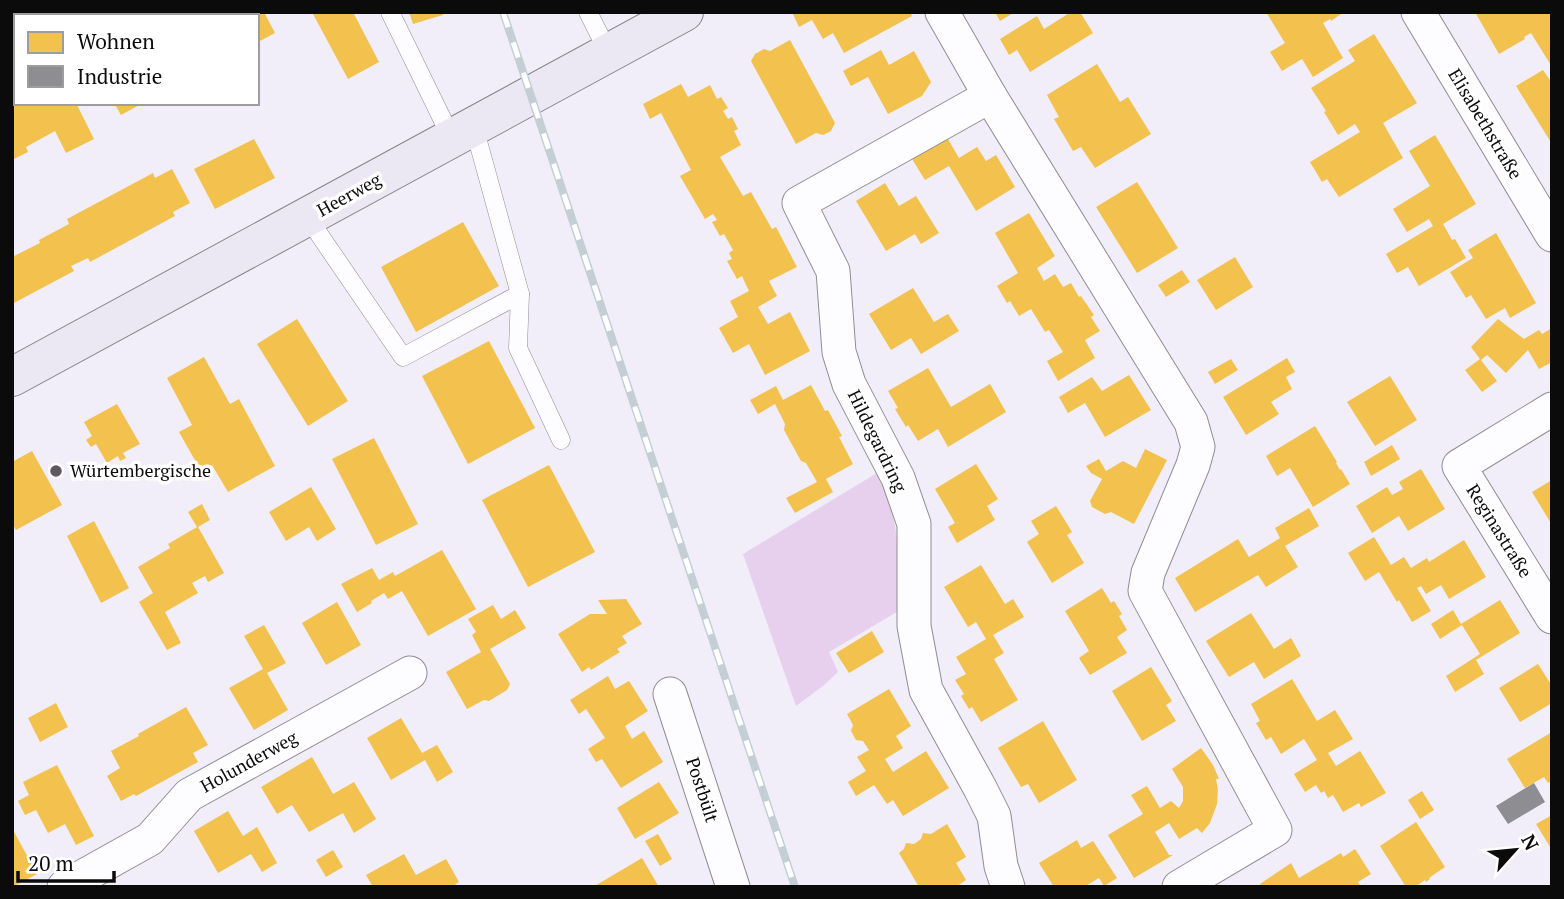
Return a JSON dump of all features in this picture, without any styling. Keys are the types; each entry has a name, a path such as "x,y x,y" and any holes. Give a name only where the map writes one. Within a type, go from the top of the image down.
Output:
{"street":[{"name":"Heerweg","path":"12,377 684,12"},
{"path":"942,12 990,96 1191,422 1198,447 1193,465 1147,573 1145,591 1275,830 1178,887"},
{"name":"Elisabethstraße","path":"1418,12 1552,235"},
{"name":"Hildegardring","path":"990,96 799,203 833,271 839,352 849,384 898,478 914,524 914,626 926,690 994,817 1001,866 1008,887"},
{"name":"Reginastraße","path":"1552,409 1459,466 1552,617"},
{"name":"Holunderweg","path":"64,887 150,839 189,795 410,673"},
{"name":"Postbült","path":"670,694 733,887"}],"lane":[{"path":"390,12 463,133 520,294 518,348 561,440"},
{"path":"589,12 594,61"},
{"path":"308,218 403,357 520,294"}],"shaded area":[{"path":"877,473 890,506 897,541 897,612 829,652 838,672 796,706 743,554"}],"building: Wohnen":[{"path":"264,12 275,33 260,41 259,14 189,14"},
{"path":"353,12 379,62 348,79 313,14"},
{"path":"409,12 442,12 443,15 413,24"},
{"path":"792,12 910,12 912,16 844,53 833,33 823,39 812,20 799,27"},
{"path":"995,12 1015,12 1000,21"},
{"path":"1071,12 1080,12 1093,33 1030,72 1017,50 1009,55 1000,39 1037,16 1044,29"},
{"path":"1266,12 1344,12 1323,23 1343,58 1313,77 1302,59 1282,71 1270,52 1285,43"},
{"path":"1475,12 1548,12 1552,18 1552,67 1531,33 1499,54"},
{"path":"1374,34 1417,103 1383,123 1403,158 1339,197 1327,179 1322,182 1310,162 1360,132 1355,124 1338,135 1311,88 1355,61 1348,50"},
{"path":"790,40 835,123 831,131 823,135 816,133 796,144 751,61 755,54 764,49 770,51"},
{"path":"881,50 889,65 914,51 931,82 922,96 888,114 868,77 851,86 843,71"},
{"path":"1097,64 1120,102 1128,97 1151,134 1095,168 1081,147 1073,151 1054,119 1059,117 1047,95"},
{"path":"1543,70 1550,80 1552,79 1552,144 1516,86"},
{"path":"681,84 688,97 710,85 717,99 721,97 728,108 723,111 728,119 732,117 738,129 734,131 741,145 720,157 743,196 751,192 772,229 776,227 797,267 769,281 777,296 758,307 768,324 790,312 810,351 765,375 749,344 733,353 719,328 738,317 730,301 749,291 742,276 737,279 727,261 732,259 729,253 733,250 724,234 720,236 712,222 717,220 713,214 705,219 680,176 691,170 661,113 650,119 643,104"},
{"path":"12,105 77,105 94,139 66,153 55,131 26,147 28,152 14,159"},
{"path":"115,105 139,105 121,115"},
{"path":"945,134 959,158 977,147 986,161 996,155 1015,187 976,211 949,166 925,180 909,154"},
{"path":"1435,135 1476,204 1443,224 1466,258 1419,286 1408,267 1397,273 1386,254 1433,226 1429,219 1407,232 1393,209 1430,186 1409,151"},
{"path":"254,139 275,178 215,209 194,169"},
{"path":"172,169 190,203 173,212 175,216 90,262 88,258 71,266 74,271 12,304 12,257 69,224 67,219 153,173 155,178"},
{"path":"1137,182 1178,248 1137,273 1096,207"},
{"path":"885,183 899,206 916,196 939,233 921,244 915,234 886,251 856,201"},
{"path":"1029,213 1055,256 1037,268 1044,281 1055,274 1063,287 1071,283 1094,315 1091,317 1100,331 1085,340 1095,358 1058,381 1047,361 1063,352 1049,330 1045,332 1031,309 1019,316 997,286 1018,273 995,233"},
{"path":"463,222 499,286 416,332 381,267"},
{"path":"1496,233 1536,303 1510,318 1505,308 1486,319 1471,295 1466,298 1450,272 1473,258 1468,250"},
{"path":"1235,257 1253,287 1216,310 1197,280"},
{"path":"1182,270 1190,282 1166,297 1158,285"},
{"path":"913,288 934,322 948,314 959,331 921,354 911,338 891,350 869,314"},
{"path":"297,319 348,401 308,426 257,344"},
{"path":"1498,319 1524,339 1539,330 1542,334 1552,328 1552,362 1539,369 1528,350 1506,373 1487,355 1481,360 1497,381 1482,392 1465,370 1480,359 1471,347"},
{"path":"489,341 535,428 468,464 422,376"},
{"path":"204,357 230,404 239,399 275,466 228,492 212,465 201,471 179,432 192,425 167,378"},
{"path":"1287,358 1295,372 1286,377 1292,389 1271,402 1279,414 1246,435 1223,397"},
{"path":"1231,359 1238,370 1215,384 1208,372"},
{"path":"928,368 951,407 990,384 1006,412 948,447 938,429 918,441 895,409 898,408 888,391"},
{"path":"1129,375 1151,410 1105,437 1085,403 1068,413 1059,397 1092,377 1102,391"},
{"path":"1390,376 1417,420 1375,446 1347,402"},
{"path":"811,385 842,436 839,437 853,464 826,479 833,492 795,513 786,498 817,482 806,463 801,461 784,430 785,424 775,404 758,414 750,400 776,386 783,400"},
{"path":"117,404 140,444 123,453 126,458 120,461 118,456 107,463 96,444 91,447 86,440 92,436 84,422"},
{"path":"1315,426 1350,484 1313,507 1290,468 1277,476 1266,456"},
{"path":"374,438 418,524 376,545 332,459"},
{"path":"1392,445 1400,459 1371,476 1364,462"},
{"path":"1145,449 1167,460 1134,524 1111,512 1105,514 1092,507 1090,501 1102,479 1091,473 1086,466 1099,459 1106,471 1123,461 1136,468"},
{"path":"32,451 62,505 16,530 12,523 12,462"},
{"path":"976,464 998,499 987,506 995,520 957,543 948,527 955,523 935,489"},
{"path":"549,465 595,552 528,587 482,500"},
{"path":"1421,469 1445,509 1408,531 1399,516 1372,533 1356,506 1387,487 1392,495 1403,489 1399,482"},
{"path":"1552,480 1552,525 1532,492"},
{"path":"311,487 336,529 317,541 309,527 286,541 269,512"},
{"path":"202,504 210,520 198,527 224,573 208,582 205,576 192,583 198,593 165,612 181,643 167,650 139,602 153,593 138,567 170,548 168,544 197,527 188,512"},
{"path":"1056,506 1072,532 1067,535 1084,563 1052,583 1027,542 1039,534 1031,521"},
{"path":"1309,508 1319,526 1285,546 1298,567 1266,587 1258,575 1195,612 1175,578 1238,539 1249,557 1280,538 1275,528"},
{"path":"94,521 129,588 101,603 67,536"},
{"path":"1374,537 1391,565 1404,557 1411,568 1427,558 1429,562 1464,540 1486,577 1449,599 1441,585 1426,594 1421,586 1417,588 1431,611 1412,622 1379,572 1365,581 1348,553"},
{"path":"442,550 476,609 428,636 402,591 388,599 384,593 357,612 341,584 372,568 379,580 393,572 395,576"},
{"path":"981,565 1005,604 1013,599 1024,617 993,635 1004,653 994,659 1018,700 981,722 961,696 964,694 955,680 966,674 956,657 986,639 976,622 968,627 944,587"},
{"path":"1102,588 1122,614 1119,616 1127,630 1117,637 1127,653 1090,675 1079,658 1089,651 1065,611"},
{"path":"626,599 642,624 622,636 627,643 617,649 620,652 591,670 589,667 582,672 558,634 590,614 607,614 598,600"},
{"path":"1500,600 1520,633 1476,660 1484,674 1455,692 1446,676 1480,654 1462,625 1440,639 1431,624 1453,610 1461,624"},
{"path":"337,602 361,645 326,665 302,623"},
{"path":"493,605 501,619 515,610 526,628 490,649 510,684 507,690 489,701 484,700 467,709 446,672 481,652 472,635 476,632 468,619"},
{"path":"1251,613 1274,649 1291,638 1301,656 1264,679 1254,662 1229,677 1206,641"},
{"path":"264,625 286,663 267,673 288,710 254,730 229,688 263,669 244,636"},
{"path":"872,631 884,652 849,673 836,653"},
{"path":"1538,664 1552,686 1552,703 1520,722 1499,688"},
{"path":"1151,667 1172,701 1166,705 1176,721 1142,741 1112,691"},
{"path":"608,676 615,689 629,681 648,711 625,726 632,739 644,731 663,762 621,788 602,759 596,762 588,749 605,738 586,709 579,714 570,700"},
{"path":"1292,679 1317,721 1335,710 1353,739 1328,753 1336,766 1360,751 1386,793 1361,807 1359,803 1343,812 1333,795 1328,798 1316,785 1305,792 1294,774 1317,760 1304,739 1281,754 1271,737 1266,740 1256,723 1260,721 1251,704"},
{"path":"889,689 911,726 896,736 903,748 885,759 893,772 926,751 949,788 903,816 893,800 887,804 874,785 856,796 848,782 866,771 857,757 869,750 863,741 856,740 847,714"},
{"path":"56,703 68,727 40,742 28,718"},
{"path":"186,707 208,745 193,753 198,762 136,796 134,794 121,801 107,776 120,768 111,751"},
{"path":"401,718 422,753 437,745 453,772 437,782 425,760 391,780 367,738"},
{"path":"1043,721 1077,780 1039,803 1028,784 1021,787 998,748"},
{"path":"1552,732 1552,781 1548,783 1544,777 1525,788 1507,759"},
{"path":"1201,748 1219,779 1216,779 1217,804 1210,823 1202,833 1197,828 1179,839 1169,823 1155,832 1169,855 1173,855 1134,878 1108,835 1143,814 1131,795 1147,786 1160,808 1171,801 1179,808 1183,801 1183,787 1172,769"},
{"path":"312,757 333,794 354,782 376,819 354,833 343,813 309,832 292,805 277,814 261,787"},
{"path":"57,765 94,836 76,845 65,824 48,833 36,810 25,815 18,801 29,795 23,782"},
{"path":"659,782 679,813 635,839 617,808"},
{"path":"1422,791 1434,810 1420,819 1408,800"},
{"path":"228,811 243,836 257,827 277,863 262,872 251,854 218,873 194,831"},
{"path":"1552,815 1552,850 1536,824"},
{"path":"1416,822 1445,867 1426,882 1425,880 1415,887 1406,887 1380,846"},
{"path":"947,824 966,857 956,863 966,880 956,887 919,887 899,853 906,843 914,844 921,839 923,833 931,834"},
{"path":"12,828 37,874 13,887 12,887"},
{"path":"658,834 672,859 660,866 645,841"},
{"path":"1077,840 1081,848 1093,841 1117,878 1104,886 1099,878 1084,887 1054,887 1039,863"},
{"path":"1355,849 1371,874 1358,882 1361,887 1261,887 1260,884 1291,863 1299,878 1341,853 1343,857"},
{"path":"333,850 343,867 326,877 316,860"},
{"path":"404,854 416,875 446,859 459,882 452,887 373,887 366,875"},
{"path":"642,858 659,887 593,887"}],"building: Industrie":[{"path":"1534,783 1545,802 1508,824 1496,806"}],"railway":[{"path":"503,12 795,887"}],"place":[{"name":"Würtembergische","path":"56,471"}]}
